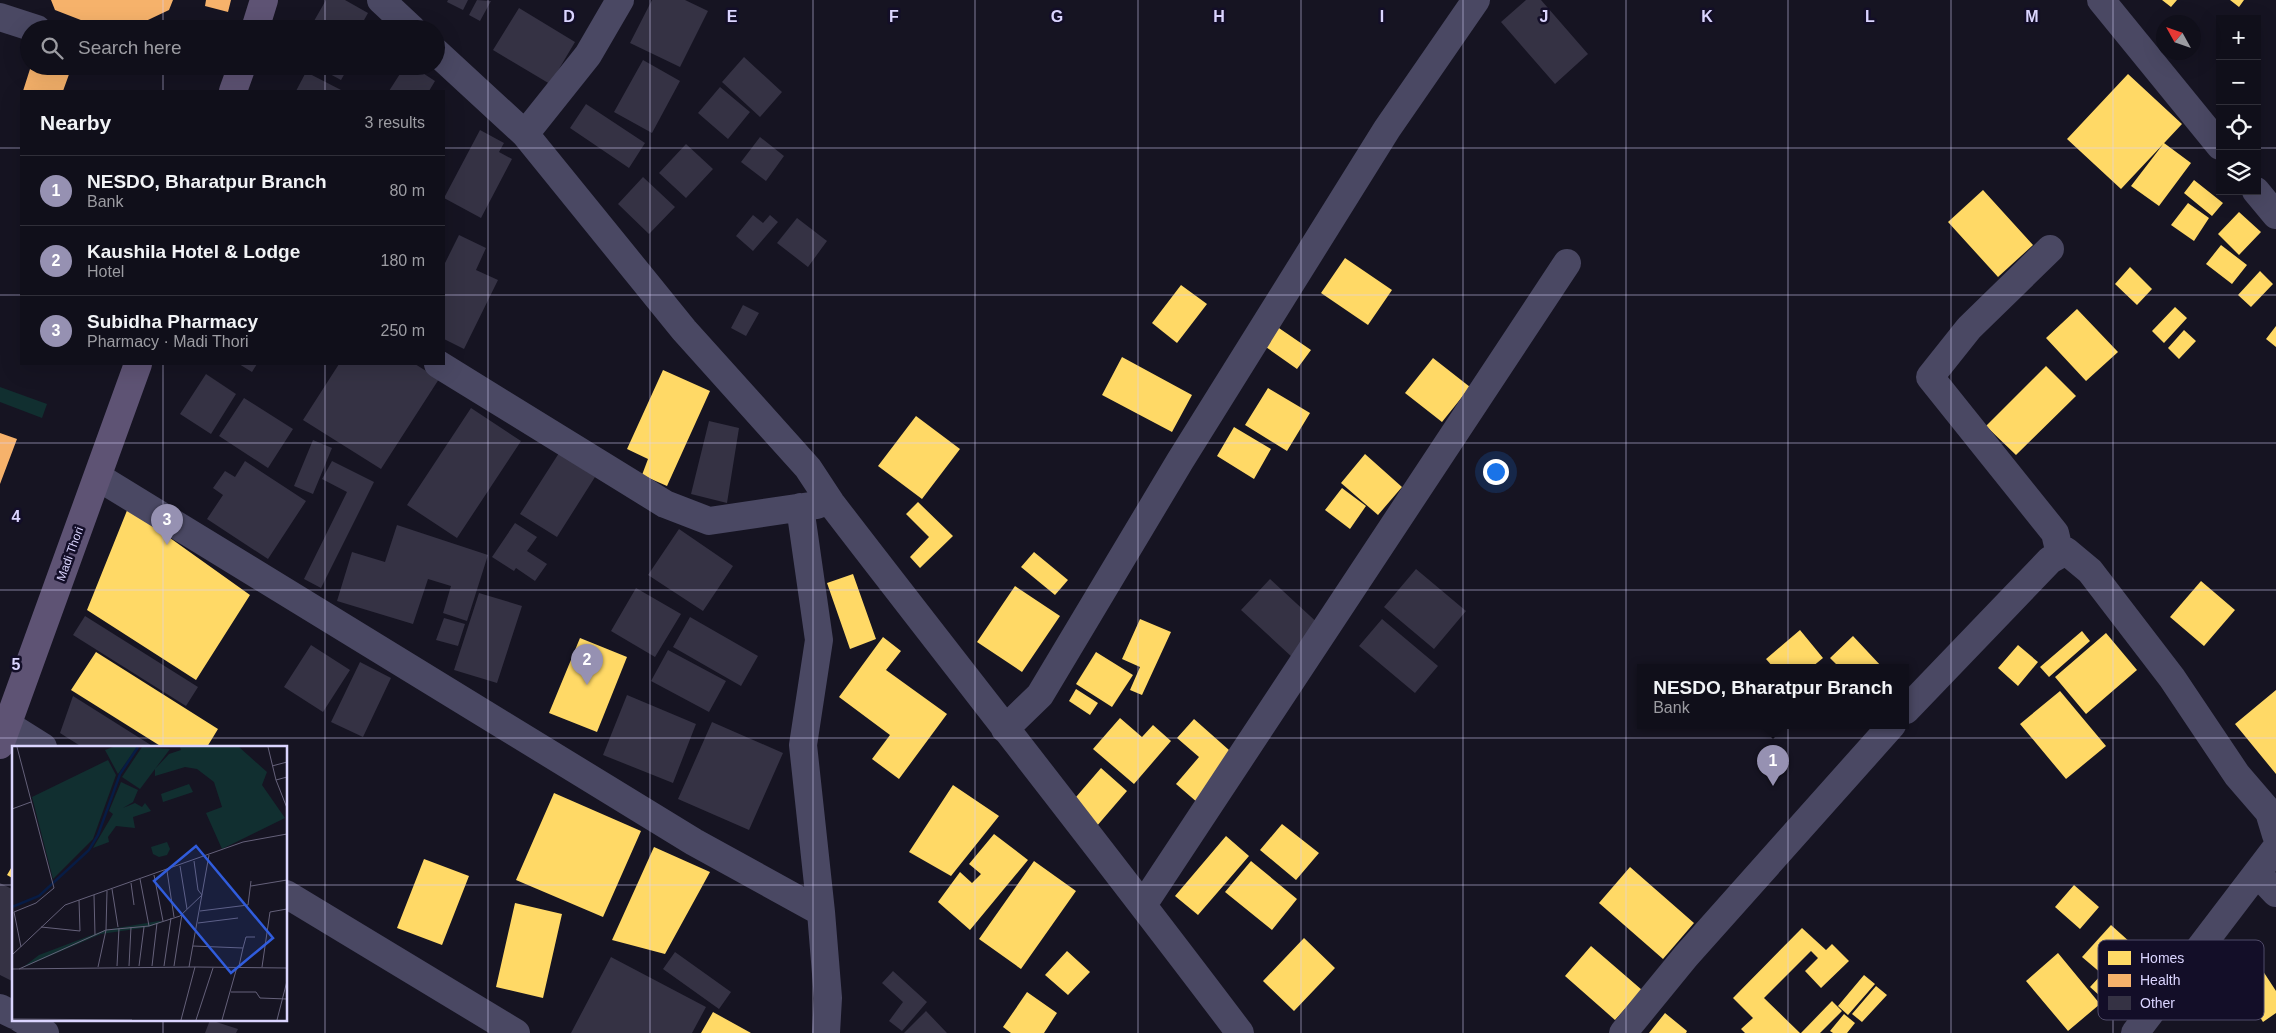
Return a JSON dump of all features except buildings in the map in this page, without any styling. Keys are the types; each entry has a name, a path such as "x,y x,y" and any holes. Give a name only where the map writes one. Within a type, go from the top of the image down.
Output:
{"main road":[{"path":"257,20 264,0"},
{"path":"233,90 239,75"},
{"name":"Madi Thori","path":"4,735 138,365"}],"street":[{"path":"381,0 402,20"},
{"path":"524,134 588,55 620,0"},
{"path":"1004,729 1040,695 1180,461 1386,129 1476,0"},
{"path":"2101,0 2216,141"},
{"path":"0,17 20,23"},
{"path":"445,60 524,134 684,330 808,468 831,503 1240,1033"},
{"path":"2259,195 2276,214"},
{"path":"2050,249 1970,328 1930,377 2055,533 2060,554"},
{"path":"1143,905 1567,263"},
{"path":"440,365 665,504 709,521 831,503"},
{"path":"98,477 694,842 821,912"},
{"path":"800,507 819,640 803,745 828,998 826,1033"},
{"path":"1909,707 2050,560 2066,551 2090,571 2166,670 2237,775 2269,812 2276,835"},
{"path":"1622,1033 1686,956 1888,729"},
{"path":"4,735 40,746"},
{"path":"2206,940 2276,848"},
{"path":"2257,873 2276,893"},
{"path":"288,895 516,1033"},
{"path":"0,1008 12,1014"},
{"path":"23,1020 45,1033"},
{"path":"2135,1033 2145,1020"}],"green space":[{"path":"0,387 47,404 42,418 0,402"}],"place":[{"name":"Subidha Pharmacy","path":"167,545"},
{"name":"Kaushila Hotel & Lodge","path":"587,685"},
{"name":"NESDO, Bharatpur Branch","path":"1773,786"}]}
